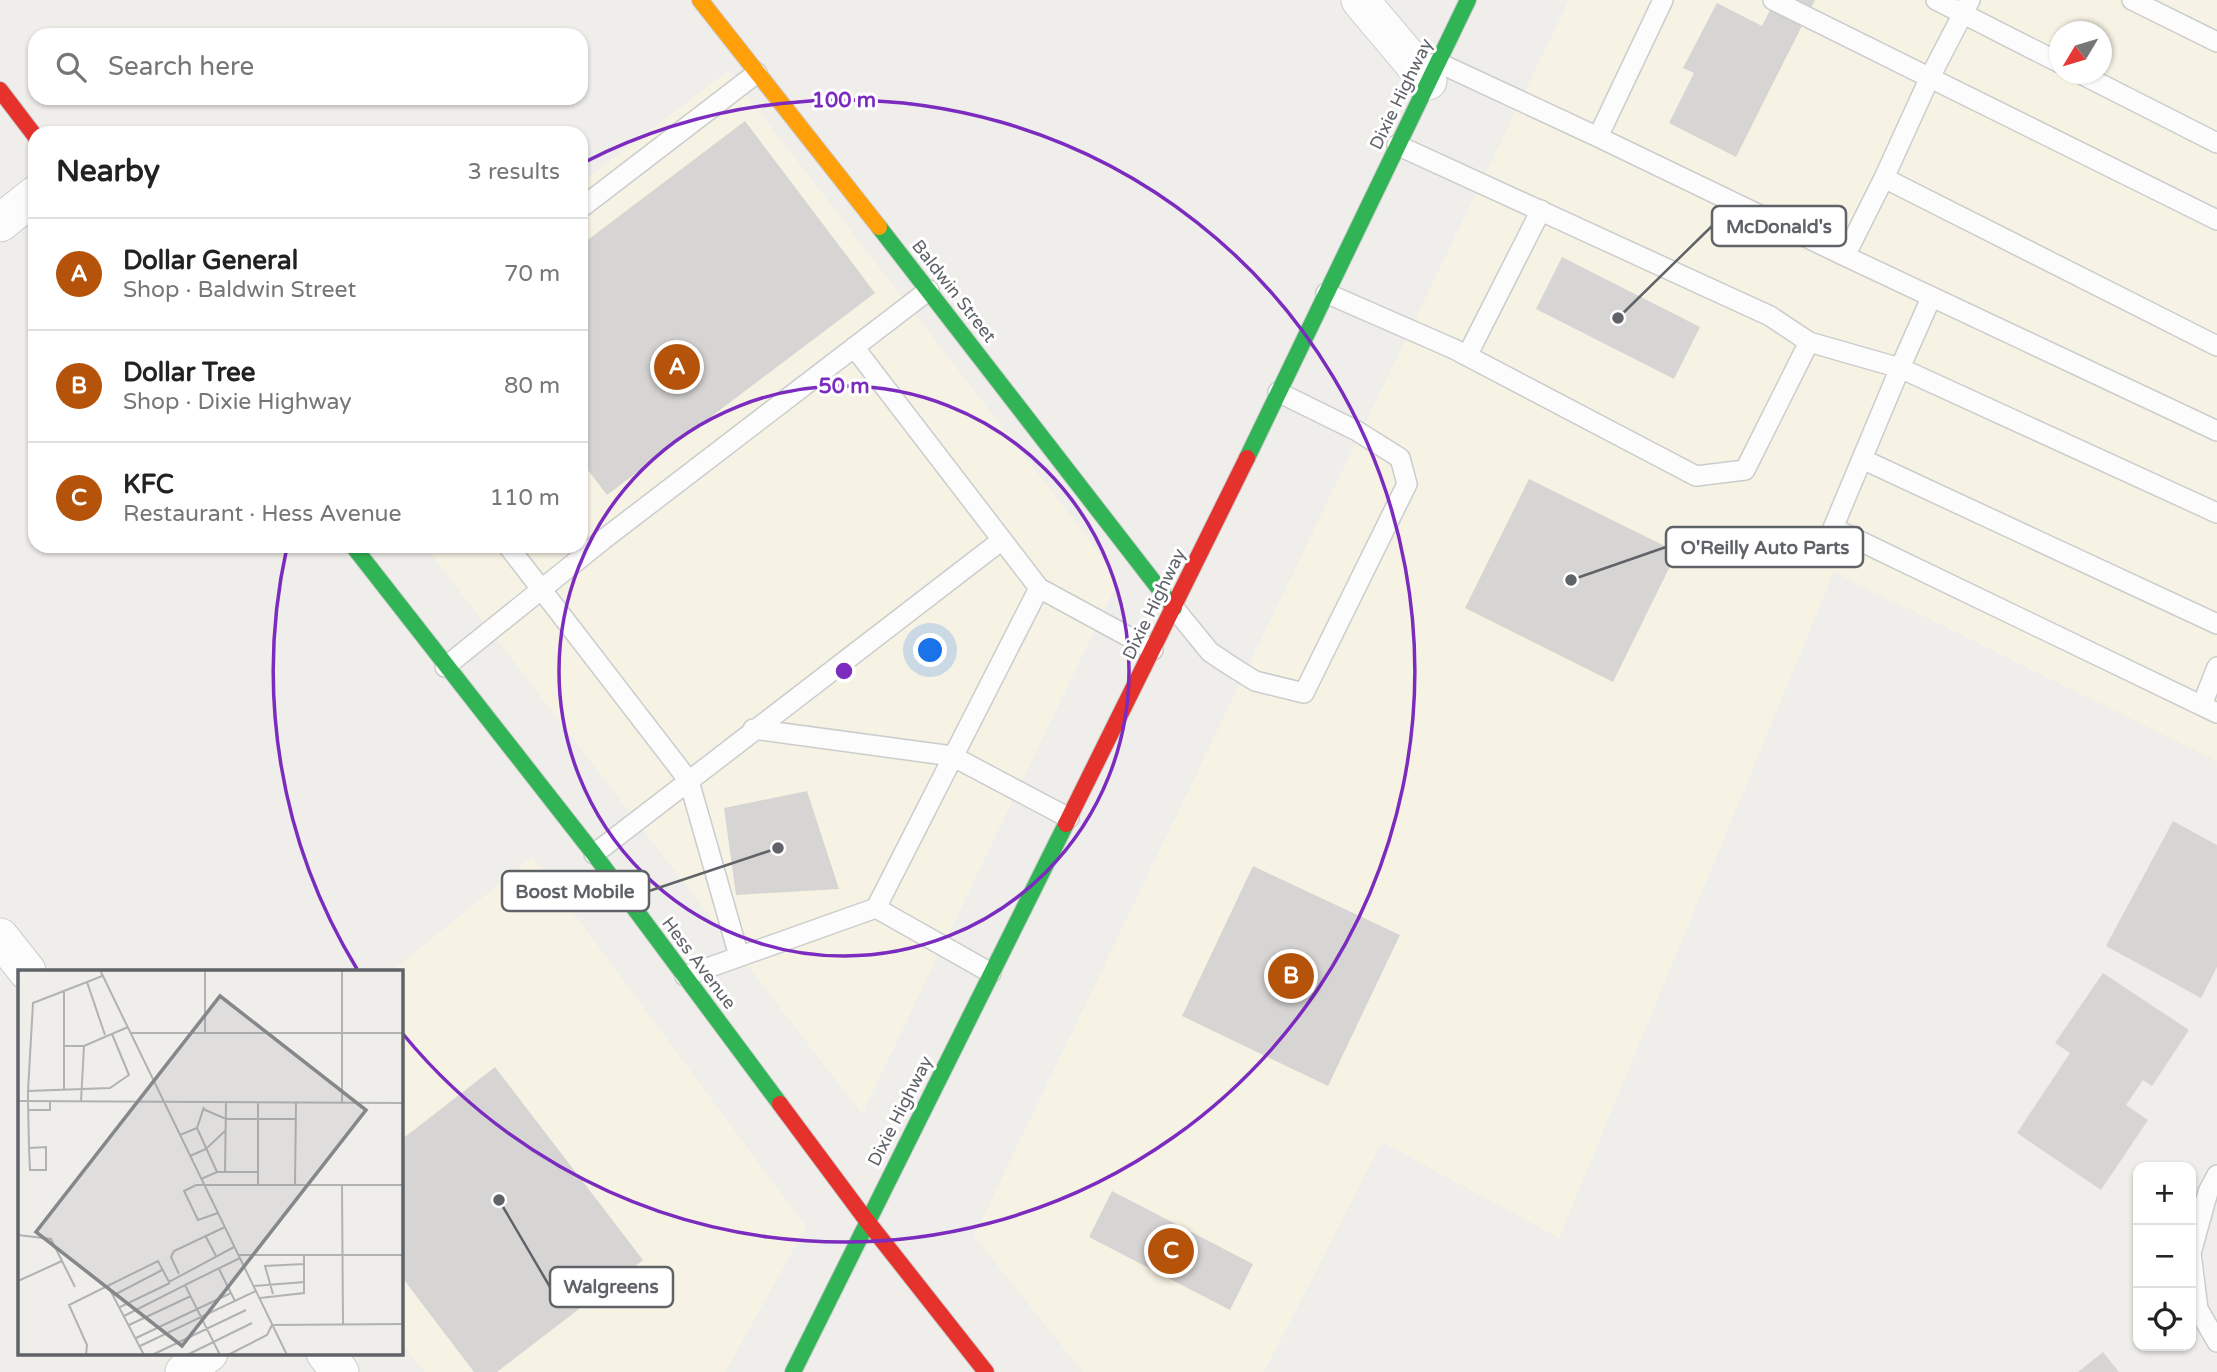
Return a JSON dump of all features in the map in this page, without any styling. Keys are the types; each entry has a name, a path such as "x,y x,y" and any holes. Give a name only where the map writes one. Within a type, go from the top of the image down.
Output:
{"street":[{"name":"Baldwin Street","path":"700,0 929,290 1174,608"},
{"path":"1360,0 1433,71"},
{"name":"Dixie Highway","path":"793,1372 1174,608 1468,0"},
{"path":"0,90 28,127"},
{"path":"0,223 28,201"},
{"name":"Hess Avenue","path":"358,553 594,854 867,1221 986,1372"},
{"path":"0,937 26,970"},
{"path":"184,1372 208,1354"},
{"path":"326,1354 340,1372"}],"lane":[{"path":"1598,137 1663,0"},
{"path":"1773,0 2217,220"},
{"path":"1936,0 1967,7 2049,56"},
{"path":"2132,0 2217,42"},
{"path":"1845,256 1930,77 1967,7"},
{"path":"1433,71 1598,137 1931,298 2217,431"},
{"path":"588,203 757,73"},
{"path":"2101,84 2217,143"},
{"path":"1397,145 1770,316 1809,342 1900,368 2217,513"},
{"path":"1884,178 2217,346"},
{"path":"1467,356 1541,210"},
{"path":"588,552 929,290"},
{"path":"1326,293 1467,356 1696,476 1745,470 1809,342"},
{"path":"1931,298 1833,528 2210,709 2217,667"},
{"path":"854,347 1039,588 1153,650"},
{"path":"1174,608 1210,652 1255,681 1304,693 1407,484 1399,458 1357,431 1278,392"},
{"path":"1862,459 2217,624"},
{"path":"594,854 1002,540"},
{"path":"514,553 689,781 739,956"},
{"path":"445,667 587,553"},
{"path":"685,976 876,908 1039,588"},
{"path":"753,729 952,756 1069,818"},
{"path":"876,908 991,973"},
{"path":"2217,1175 2208,1192 2191,1253 2198,1309 2217,1342"}],"shaded area":[{"path":"1569,0 2217,0 2217,761 1834,572 1559,1238 1382,1142 1264,1372 1083,1372 974,1236"},
{"path":"728,71 1119,579 862,1114 430,553 588,553 588,178"},
{"path":"532,857 806,1227 725,1372 425,1372 402,1343 402,970 393,970"}],"building":[{"path":"1775,0 1815,0 1736,157 1669,123 1694,73 1683,68 1717,3 1762,26"},
{"path":"745,121 875,293 607,495 588,470 588,240"},
{"path":"1562,257 1700,327 1674,379 1536,309"},
{"path":"1529,479 1677,552 1613,682 1465,608"},
{"path":"807,791 839,889 736,895 724,808"},
{"path":"2173,821 2217,845 2217,967 2201,998 2106,946"},
{"path":"1253,866 1400,935 1328,1086 1182,1016"},
{"path":"2103,973 2189,1030 2152,1086 2143,1080 2126,1105 2148,1120 2101,1190 2017,1133 2070,1053 2055,1043"},
{"path":"495,1067 643,1260 497,1372 474,1372 402,1277 402,1139"},
{"path":"1112,1191 1253,1264 1230,1310 1089,1237"},
{"path":"2103,1352 2119,1372 2078,1372"}],"traffic: fast":[{"path":"1247,458 1468,0"},
{"path":"879,227 1174,608"},
{"path":"358,553 594,854 780,1104"},
{"path":"793,1372 1066,824"}],"traffic: slow":[{"path":"700,0 879,227"}],"traffic: jam":[{"path":"0,90 28,127"},
{"path":"1066,824 1247,458"},
{"path":"780,1104 867,1221 986,1372"}],"place":[{"name":"McDonald's","path":"1618,318"},
{"name":"Dollar General","path":"677,367"},
{"name":"O'Reilly Auto Parts","path":"1571,580"},
{"name":"Boost Mobile","path":"778,848"},
{"name":"Dollar Tree","path":"1291,976"},
{"name":"Walgreens","path":"499,1200"},
{"name":"KFC","path":"1171,1251"}]}
